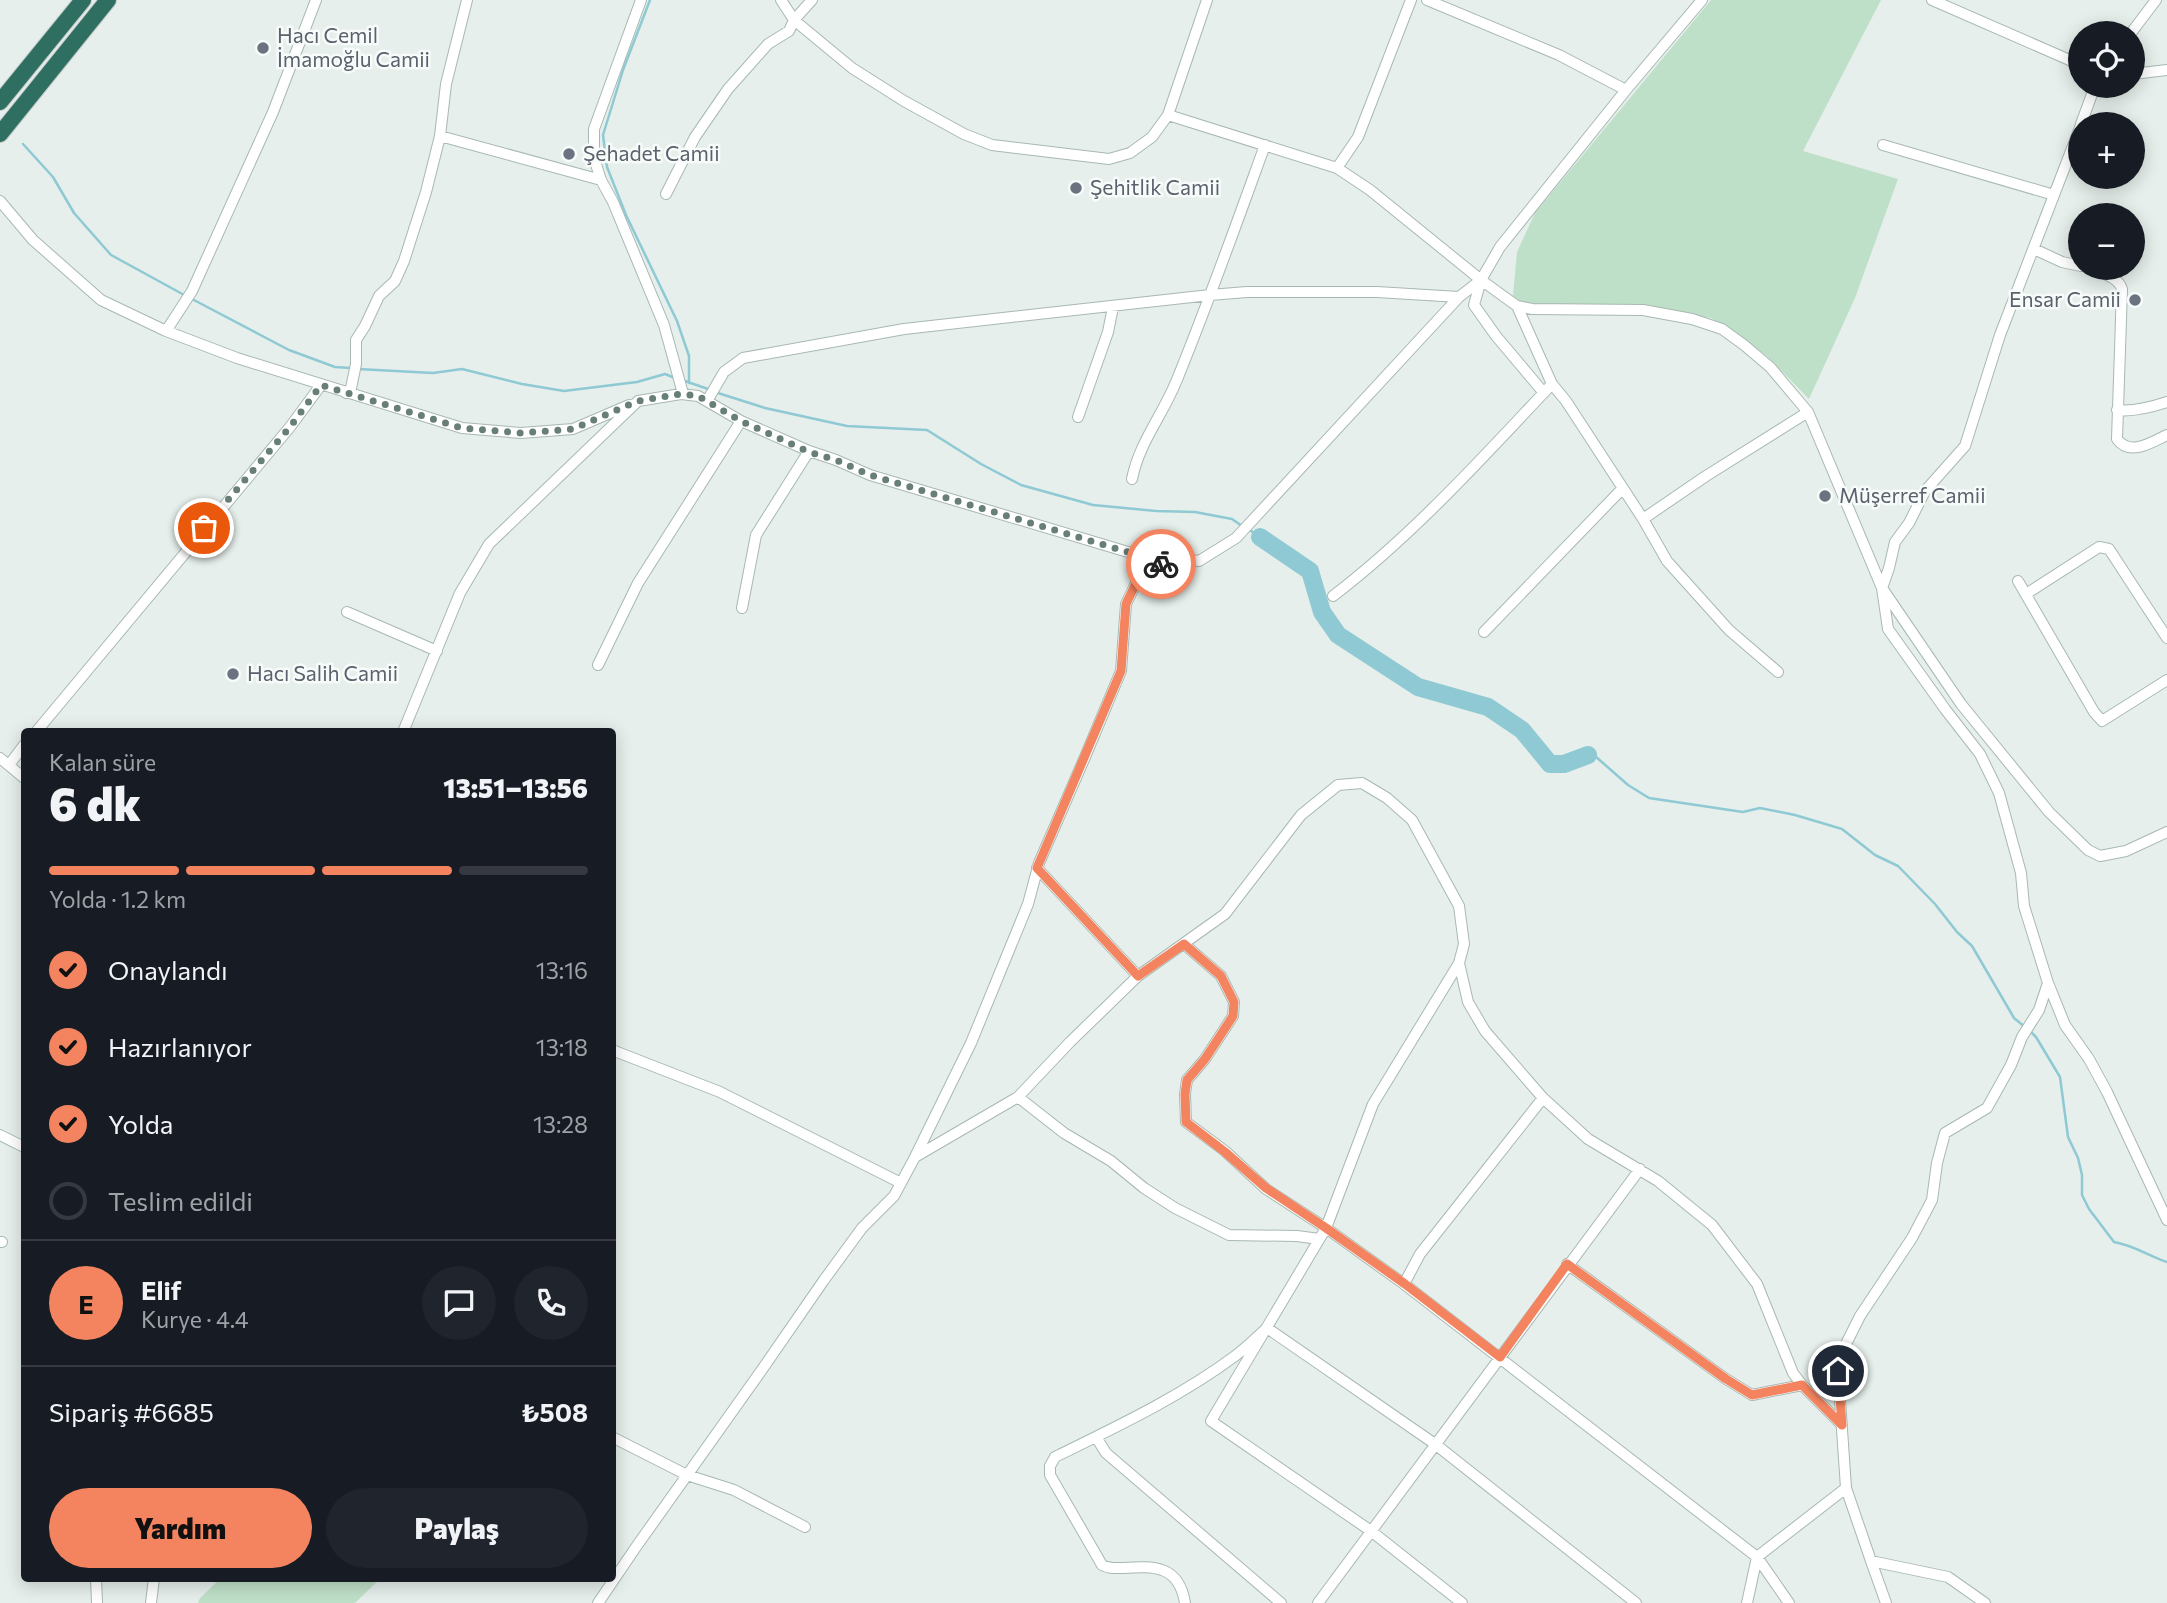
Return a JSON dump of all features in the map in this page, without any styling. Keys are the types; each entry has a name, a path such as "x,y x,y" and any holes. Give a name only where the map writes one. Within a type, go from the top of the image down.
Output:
{"highway":[{"path":"0,102 83,0"},
{"path":"1,132 108,0"}],"street":[{"path":"166,331 192,291 273,112 316,0"},
{"path":"346,393 351,388 356,364 356,340 379,296 395,281 426,192 440,136 446,84 467,0"},
{"path":"641,0 594,129 594,158 664,325 682,392"},
{"path":"781,0 794,20 852,68 905,102 964,134 992,145 1109,159 1130,153 1152,137 1168,115 1207,0"},
{"path":"666,194 695,137 728,89 768,44 789,31 794,20 812,0"},
{"path":"1337,168 1358,136 1411,0"},
{"path":"1427,0 1559,55 1626,90"},
{"path":"1544,393 1474,305 1481,280 1500,247 1702,0"},
{"path":"1933,0 2068,59"},
{"path":"2140,21 2156,0"},
{"path":"2145,72 2167,69"},
{"path":"1168,115 1337,168 1370,190 1517,306 1532,309 1643,310 1692,319 1722,329 1770,367 1808,412 1882,588 1961,704 2049,812 2088,850 2100,856 2126,851 2167,832"},
{"path":"440,136 601,180"},
{"path":"1132,480 1136,461 1149,431 1167,404 1265,145"},
{"path":"1883,145 2054,195"},
{"path":"2068,158 2000,335 1965,446 1925,491 1909,523 1895,542 1882,588 1888,629 1980,754 1999,793 2021,873 2024,906 2048,983 2065,1026 2089,1059 2107,1092 2167,1220"},
{"path":"0,201 33,240 101,300 166,331 237,358 462,428 521,433 573,429 638,401 682,392 705,397 741,421 809,452 870,475 1128,552 1199,561 1236,538 1460,297 1481,280"},
{"path":"2034,249 2068,263"},
{"path":"2115,280 2122,289 2116,439 2123,446 2138,448 2167,435"},
{"path":"705,397 724,372 743,358 878,334 1247,292 1377,292 1460,297"},
{"path":"1517,306 1552,384 1566,401 1643,519 1667,561 1729,629 1778,672"},
{"path":"1078,417 1108,332 1113,307"},
{"path":"1334,596 1368,569 1442,500 1552,384"},
{"path":"39,728 290,427 321,385"},
{"path":"405,728 460,593 488,544 638,401"},
{"path":"2117,410 2153,407 2167,402"},
{"path":"1643,519 1808,412"},
{"path":"598,665 638,583 741,421"},
{"path":"742,608 756,535 809,452"},
{"path":"1484,632 1622,489"},
{"path":"2026,594 2099,547 2109,549 2167,638"},
{"path":"616,1576 862,1228 894,1196 915,1157 971,1043 1028,904 1037,868 1121,671 1126,604 1138,579 1161,565 1161,555"},
{"path":"2018,581 2094,712 2102,721 2167,680"},
{"path":"347,612 437,651"},
{"path":"21,747 4,761 21,775"},
{"path":"915,1157 1017,1097 1138,976 1225,914 1301,815 1338,786 1362,783 1387,798 1412,820 1459,906 1464,944 1459,963 1373,1104 1326,1228 1211,1421 1371,1531 1462,1603"},
{"path":"1037,868 1138,976"},
{"path":"1184,944 1221,976 1234,1002 1233,1016 1205,1059 1187,1080 1186,1122 1266,1188 1405,1284 1757,1557 1788,1603"},
{"path":"1459,963 1468,1002 1485,1031 1543,1098 1588,1139 1658,1181 1712,1225 1757,1284 1793,1373 1842,1425"},
{"path":"1886,1603 1846,1488 1838,1371 1843,1350 1860,1316 1912,1238 1932,1200 1937,1163 1945,1133 1987,1108 2039,1010 2048,983"},
{"path":"616,1054 720,1092 901,1183"},
{"path":"1017,1097 1065,1133 1111,1161 1144,1188 1175,1208 1229,1235 1319,1239"},
{"path":"1405,1284 1420,1254 1543,1098"},
{"path":"0,1135 21,1146"},
{"path":"1318,1603 1640,1169"},
{"path":"1567,1264 1752,1395 1802,1385"},
{"path":"1185,1603 1183,1592 1173,1575 1161,1568 1109,1569 1102,1565 1049,1475 1049,1466 1055,1457 1195,1382 1235,1356 1267,1328"},
{"path":"1267,1328 1435,1444 1636,1603"},
{"path":"1096,1437 1106,1452 1282,1603"},
{"path":"616,1439 687,1475 734,1490 806,1527"},
{"path":"1747,1603 1757,1557 1846,1488"},
{"path":"1871,1561 1948,1577 1985,1603"},
{"path":"96,1582 97,1603"},
{"path":"151,1603 154,1582"},
{"path":"598,1603 612,1582"}],"green space":[{"path":"1711,0 1881,0 1803,151 1898,179 1855,298 1809,399 1767,356 1711,318 1653,309 1520,305 1513,296 1517,252 1535,213"},
{"path":"217,1582 377,1582 355,1603 198,1603"}],"waterway":[{"path":"650,0 623,70 603,135 607,167 626,215 677,321 689,356 689,383"},
{"path":"23,144 53,177 74,213 111,255 186,296"},
{"path":"192,299 289,350 335,367 351,368"},
{"path":"358,369 433,373 462,369 564,391 637,382 665,374 675,378"},
{"path":"685,381 708,389"},
{"path":"718,393 765,408 847,426 927,430 1021,485 1093,505 1195,512 1232,519 1242,526"},
{"path":"1248,529 1260,537"},
{"path":"1260,537 1310,571 1322,612 1338,635 1418,687 1488,707 1522,730 1550,764 1564,764 1588,755"},
{"path":"1588,755 1595,756 1628,785 1649,798 1743,812 1760,808 1842,829 1875,855 1898,866 1935,904 1972,946 2014,1018 2025,1027"},
{"path":"2030,1031 2060,1077 2068,1137 2078,1158 2082,1175 2082,1195 2089,1209 2114,1242 2167,1262"}],"way so far":[{"path":"204,528 290,427 321,385 462,428 521,433 573,429 638,401 681,394 698,396 741,421 809,452 870,475 1128,552 1161,555 1161,564"}],"place":[{"name":"Hacı Cemil İmamoğlu Camii","path":"263,48"},
{"name":"Şehadet Camii","path":"569,154"},
{"name":"Şehitlik Camii","path":"1076,188"},
{"name":"Ensar Camii","path":"2135,300"},
{"name":"Müşerref Camii","path":"1825,496"},
{"name":"Hacı Salih Camii","path":"233,674"}],"route":[{"path":"1161,564 1138,579 1126,604 1121,671 1037,868 1138,976 1184,944 1221,976 1234,1002 1233,1016 1205,1059 1187,1080 1186,1122 1266,1188 1405,1284 1500,1357 1567,1264 1752,1395 1802,1385 1842,1425 1838,1371"}]}
